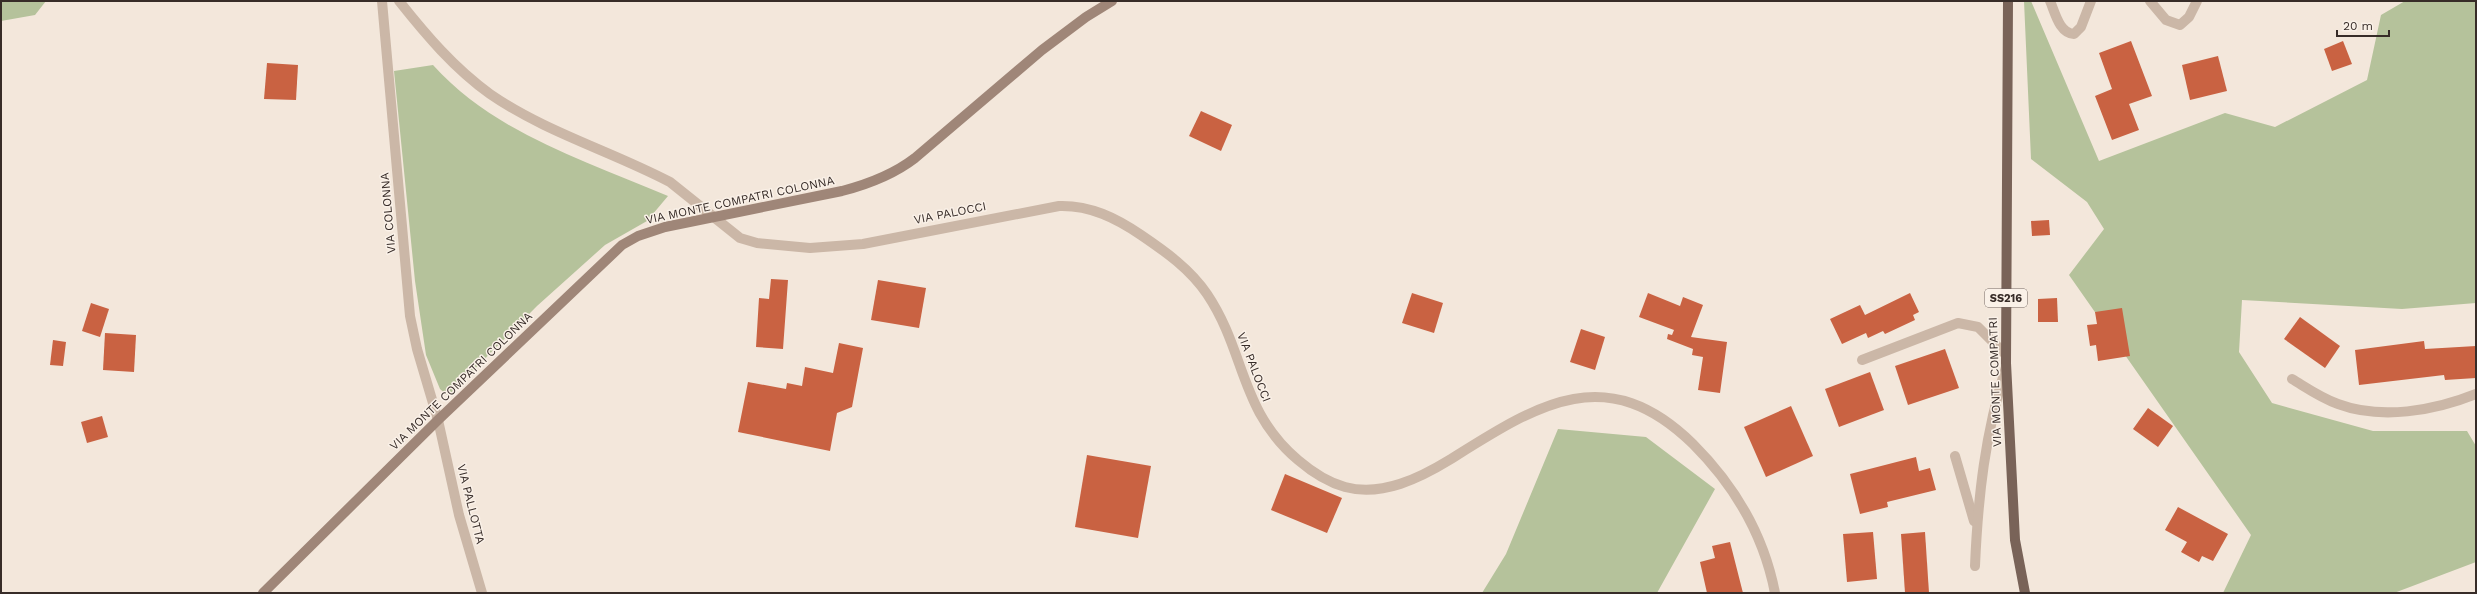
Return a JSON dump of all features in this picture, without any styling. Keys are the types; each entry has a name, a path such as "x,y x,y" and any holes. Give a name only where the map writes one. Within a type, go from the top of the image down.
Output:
{"main road":[{"name":"VIA MONTE COMPATRI","path":"2008,1 2006,367 2015,540 2025,593"}],"street":[{"name":"VIA COLONNA","path":"382,1 410,308 417,349 438,420"},
{"name":"VIA PALOCCI","path":"399,1 446,56 490,94 552,128 670,182 685,192 734,235 746,240 822,248 863,244 1059,206 1082,207 1102,213 1131,228 1165,252 1200,284 1226,329 1248,392 1261,418 1283,446 1320,476 1354,489 1370,490 1396,485 1427,474 1507,424 1540,409 1561,402 1589,397 1621,399 1643,408 1666,421 1687,438 1715,468 1738,500 1754,530 1769,568 1775,593"},
{"name":"VIA MONTE COMPATRI COLONNA","path":"263,593 438,420 622,245 655,230 842,192 872,182 895,172 915,158 1042,50 1086,17 1112,1"},
{"path":"2050,1 2062,28 2069,33 2074,34 2081,27 2091,1"},
{"path":"2150,1 2166,20 2180,25 2189,17 2198,1"},
{"path":"1862,360 1958,323 1978,327 2006,355"},
{"path":"1975,566 1976,528 1987,434 2006,367"},
{"path":"2292,379 2331,402 2367,412 2407,410 2447,404 2476,394"},
{"name":"VIA PALLOTTA","path":"438,420 459,515 482,593"},
{"path":"1955,456 1976,528"}],"green space":[{"path":"1,1 46,1 35,15 1,21"},
{"path":"2024,1 2031,1 2099,161 2225,113 2275,127 2367,80 2381,15 2405,1 2476,1 2476,303 2402,309 2242,300 2239,352 2272,403 2373,431 2467,431 2476,446 2476,562 2394,593 2223,593 2251,535 2069,275 2104,229 2087,202 2031,159"},
{"path":"433,65 457,89 484,109 513,127 574,157 668,196 647,221 605,245 537,306 448,396 440,389 426,355 415,281 394,71"},
{"path":"1558,429 1646,437 1715,489 1657,593 1482,593 1506,554"}],"building":[{"path":"2131,41 2152,96 2129,104 2139,130 2112,140 2095,96 2112,89 2099,53"},
{"path":"2343,41 2352,64 2332,71 2324,49"},
{"path":"2218,56 2227,91 2190,100 2182,65"},
{"path":"267,63 298,65 296,100 264,99"},
{"path":"1201,111 1232,125 1221,151 1189,136"},
{"path":"2049,220 2050,235 2032,236 2031,221"},
{"path":"771,279 788,280 783,349 756,347 759,298 769,299"},
{"path":"878,280 926,288 919,328 871,320"},
{"path":"1412,293 1443,303 1434,333 1402,323"},
{"path":"1648,293 1680,306 1683,297 1703,305 1691,337 1727,342 1720,393 1698,390 1703,357 1692,355 1693,349 1667,339 1668,334 1672,335 1674,330 1639,317"},
{"path":"1910,293 1919,312 1913,315 1915,320 1885,334 1883,331 1868,338 1866,333 1842,344 1830,319 1860,305 1865,315"},
{"path":"2057,298 2058,322 2038,322 2038,299"},
{"path":"91,303 109,309 100,337 82,331"},
{"path":"2122,308 2130,356 2098,361 2096,345 2090,346 2087,325 2097,324 2095,312"},
{"path":"2300,317 2340,346 2325,368 2284,339"},
{"path":"1581,329 1605,337 1595,370 1570,362"},
{"path":"105,333 136,335 134,372 103,370"},
{"path":"53,340 66,342 63,366 50,365"},
{"path":"2424,341 2425,349 2476,346 2476,378 2445,380 2444,375 2359,385 2355,350"},
{"path":"839,343 863,348 852,407 837,413 830,451 738,432 748,382 786,389 787,383 802,386 805,367 833,373"},
{"path":"1945,349 1959,388 1908,405 1895,366"},
{"path":"1870,372 1884,410 1839,427 1825,389"},
{"path":"1791,406 1813,456 1766,477 1744,427"},
{"path":"2148,408 2173,426 2158,447 2133,429"},
{"path":"102,416 108,437 87,443 81,422"},
{"path":"1087,455 1151,466 1138,538 1075,527"},
{"path":"1916,457 1919,471 1930,468 1936,490 1887,502 1888,507 1860,514 1850,474"},
{"path":"1285,474 1342,498 1327,533 1271,510"},
{"path":"2178,507 2228,534 2213,561 2202,556 2199,562 2181,552 2187,542 2165,530"},
{"path":"1873,532 1877,579 1847,582 1843,534"},
{"path":"1925,532 1929,593 1905,593 1901,534"},
{"path":"1730,542 1743,593 1707,593 1700,562 1715,558 1712,546"}]}
